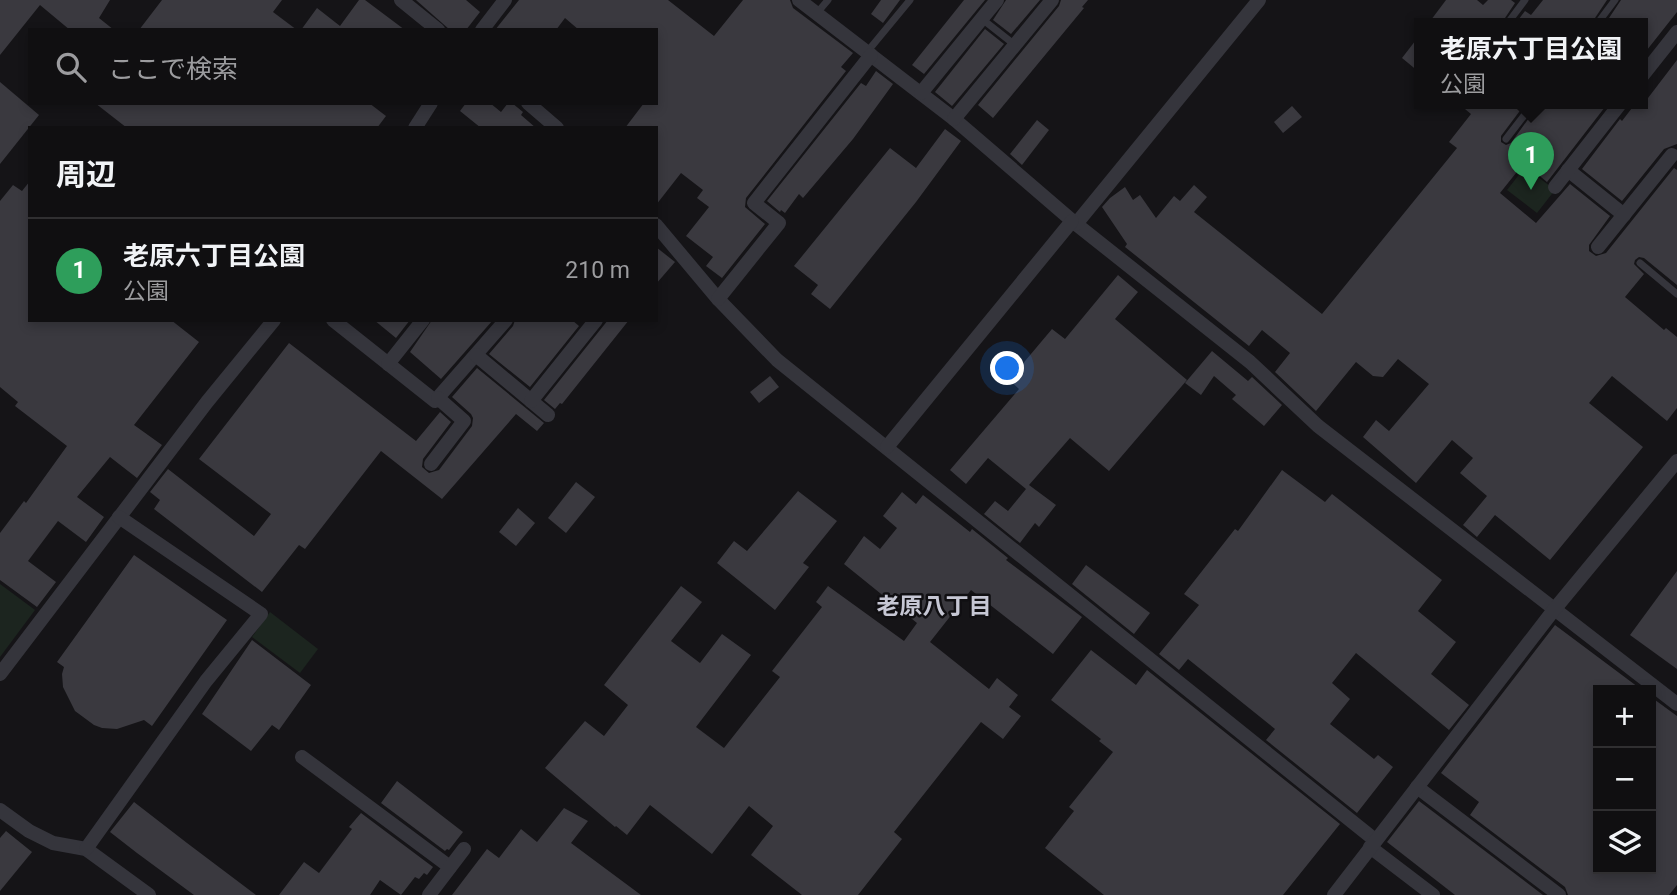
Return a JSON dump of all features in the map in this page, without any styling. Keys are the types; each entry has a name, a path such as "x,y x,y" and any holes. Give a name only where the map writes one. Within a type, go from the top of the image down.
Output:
{"street":[{"path":"401,0 436,28"},
{"path":"484,28 505,0"},
{"path":"799,0 954,119 1074,223 1250,362 1318,426 1553,611 1677,704"},
{"path":"921,93 997,0"},
{"path":"954,119 1052,0"},
{"path":"887,447 1259,0"},
{"path":"1648,69 1677,32"},
{"path":"719,299 779,223 754,203 869,54"},
{"path":"416,126 430,105"},
{"path":"529,105 555,126"},
{"path":"1555,187 1616,109"},
{"path":"1598,247 1672,155"},
{"path":"1568,170 1624,215"},
{"path":"659,234 777,360 887,447 1433,895"},
{"path":"0,674 207,402 272,322"},
{"path":"338,322 435,401 504,322"},
{"path":"388,364 421,322"},
{"path":"531,401 594,322"},
{"path":"476,355 548,415"},
{"path":"431,464 464,421 438,398"},
{"path":"1334,895 1553,611 1677,461"},
{"path":"86,849 206,681 261,614 119,517"},
{"path":"302,757 450,867"},
{"path":"1417,787 1559,895"},
{"path":"0,810 29,831 53,843 86,849 149,895"},
{"path":"429,895 464,849"}],"lane":[{"path":"817,14 828,0"},
{"path":"869,54 909,0"},
{"path":"1512,18 1525,0"},
{"path":"1602,18 1615,0"},
{"path":"982,19 1015,45"},
{"path":"1506,139 1529,109"},
{"path":"1640,263 1677,294"}],"shaded area":[{"path":"1525,167 1555,190 1537,213 1507,190"},
{"path":"0,584 35,610 0,657"},
{"path":"270,612 318,649 300,673 252,637"}],"building":[{"path":"0,0 110,0 99,18 112,28 68,28 40,5 0,55"},
{"path":"162,0 282,0 273,12 294,28 141,28"},
{"path":"359,0 365,0 402,28 302,28 317,8 340,26"},
{"path":"416,0 466,0 480,12 468,28 448,28"},
{"path":"519,0 668,0 714,36 743,0 790,0 793,8 853,53 841,67 846,71 746,198 745,207 765,224 722,278 706,266 713,257 686,236 709,207 697,198 703,190 681,173 658,202 658,126 627,126 642,105 658,105 658,28 577,28 565,18 558,28 497,28"},
{"path":"881,0 900,0 883,23 871,14"},
{"path":"964,0 985,0 924,74 912,65"},
{"path":"1006,0 1040,0 1011,34 993,20"},
{"path":"1061,0 1088,0 993,118 978,105 1059,6"},
{"path":"1446,0 1477,0 1483,5 1488,0 1511,0 1515,3 1505,18 1432,18"},
{"path":"1543,0 1607,0 1595,18 1520,18 1525,11 1531,15"},
{"path":"1621,0 1677,0 1677,12 1648,49 1648,18 1609,18"},
{"path":"985,29 1004,44 952,106 935,92"},
{"path":"1414,42 1414,68 1402,58"},
{"path":"1677,60 1677,144 1664,149 1622,201 1582,169 1620,119 1622,121 1631,109 1648,109 1648,98"},
{"path":"876,71 893,84 853,139 803,198 799,194 785,213 781,210 780,212 767,201 861,83 866,86"},
{"path":"0,82 39,115 0,164"},
{"path":"98,105 372,105 386,116 378,126 124,126"},
{"path":"464,105 492,105 501,112 506,105 514,105 534,126 479,126 460,111"},
{"path":"1292,106 1302,117 1283,133 1274,122"},
{"path":"1465,109 1521,109 1501,136 1501,142 1506,145 1511,143 1535,109 1603,109 1547,182 1524,163 1500,193 1536,223 1570,184 1610,216 1589,245 1589,251 1596,256 1606,253 1674,168 1677,170 1677,285 1644,258 1639,257 1634,264 1644,274 1625,297 1664,330 1666,328 1677,337 1677,408 1667,421 1612,376 1589,403 1643,447 1550,560 1495,515 1477,537 1463,525 1487,496 1460,473 1473,458 1452,440 1416,483 1363,437 1376,420 1389,431 1429,384 1398,359 1383,377 1373,376 1356,362 1316,411 1275,372 1290,353 1262,330 1249,346 1125,247 1127,244 1102,207 1125,187 1133,200 1140,195 1156,218 1174,196 1180,201 1194,185 1207,197 1194,212 1322,314 1457,148 1449,142 1471,114"},
{"path":"1037,120 1049,130 1022,165 1010,154"},
{"path":"945,129 961,141 830,309 811,294 818,285 794,266 890,148 916,168"},
{"path":"28,184 28,322 174,322 199,342 134,425 162,445 137,478 110,457 77,497 104,517 86,542 58,521 28,561 56,582 37,607 0,580 0,533 24,501 26,503 67,446 15,406 18,402 0,387 0,201 13,185 22,191"},
{"path":"658,249 675,262 658,282"},
{"path":"1118,275 1138,292 1115,319 1187,380 1109,471 1070,438 1029,485 1056,505 1039,527 1035,523 1020,543 984,514 995,501 1008,511 1026,489 988,458 966,484 950,470 1019,389 1009,380 1052,329 1065,339"},
{"path":"376,322 408,322 396,338"},
{"path":"431,322 491,322 441,379 410,352"},
{"path":"514,322 574,322 579,326 530,387 489,354"},
{"path":"606,322 627,322 562,404 555,409 544,400"},
{"path":"289,343 416,441 440,412 451,422 423,459 422,467 429,473 439,470 472,426 471,414 452,397 477,368 544,423 537,431 516,414 442,499 381,451 305,549 299,545 262,592 154,509 160,500 150,492 168,469 254,536 271,514 199,459"},
{"path":"1212,351 1248,381 1252,377 1282,405 1264,426 1232,399 1236,395 1214,376 1201,395 1185,383"},
{"path":"770,376 779,387 759,403 750,392"},
{"path":"1282,470 1325,502 1332,494 1442,580 1418,611 1456,642 1431,674 1469,705 1449,730 1356,653 1332,683 1350,699 1330,724 1374,759 1378,755 1393,767 1357,813 1266,740 1275,729 1188,659 1179,670 1159,654 1199,605 1184,594 1235,529 1238,531"},
{"path":"576,482 595,497 566,533 548,518"},
{"path":"798,491 837,521 803,563 809,567 775,610 717,563 734,541 747,551"},
{"path":"902,492 916,504 923,495 970,532 972,529 1008,558 1006,560 1082,617 1053,654 971,590 930,642 989,689 997,678 1018,695 1009,707 1021,716 1003,739 981,722 894,832 902,839 858,895 802,895 751,855 773,826 749,806 712,854 650,805 627,835 545,768 585,721 604,736 628,705 604,685 681,586 702,602 671,641 700,663 722,634 751,655 696,727 724,748 780,677 772,671 822,607 816,602 828,586 904,641 917,623 844,564 864,536 880,549 897,528 883,516"},
{"path":"518,508 535,523 516,546 499,532"},
{"path":"134,555 227,620 152,726 144,720 117,729 102,728 75,711 63,687 64,667 57,662"},
{"path":"1086,565 1150,613 1134,634 1072,584"},
{"path":"1677,571 1677,669 1630,635"},
{"path":"1555,625 1635,685 1593,685 1593,874 1656,874 1656,701 1677,716 1677,885 1669,895 1568,895 1565,887 1470,815 1479,802 1441,773"},
{"path":"252,640 311,685 279,730 272,725 251,751 202,714"},
{"path":"1091,650 1136,685 1147,670 1340,824 1283,895 1104,895 1045,848 1074,811 1069,807 1113,752 1099,741 1101,739 1051,700"},
{"path":"397,781 463,832 449,850 445,851 381,803"},
{"path":"1419,801 1543,895 1455,895 1387,842"},
{"path":"134,802 256,895 194,895 137,853 110,832"},
{"path":"564,808 588,821 571,843 641,895 452,895 487,849 499,858 521,829 537,842"},
{"path":"361,813 433,867 427,875 424,873 419,879 415,877 401,895 380,880 370,895 279,895 304,862 319,873"},
{"path":"6,831 32,852 0,891 0,838"}],"place":[{"name":"老原六丁目公園","path":"1531,190"}],"district":[{"name":"老原八丁目","path":"934,606"}]}
